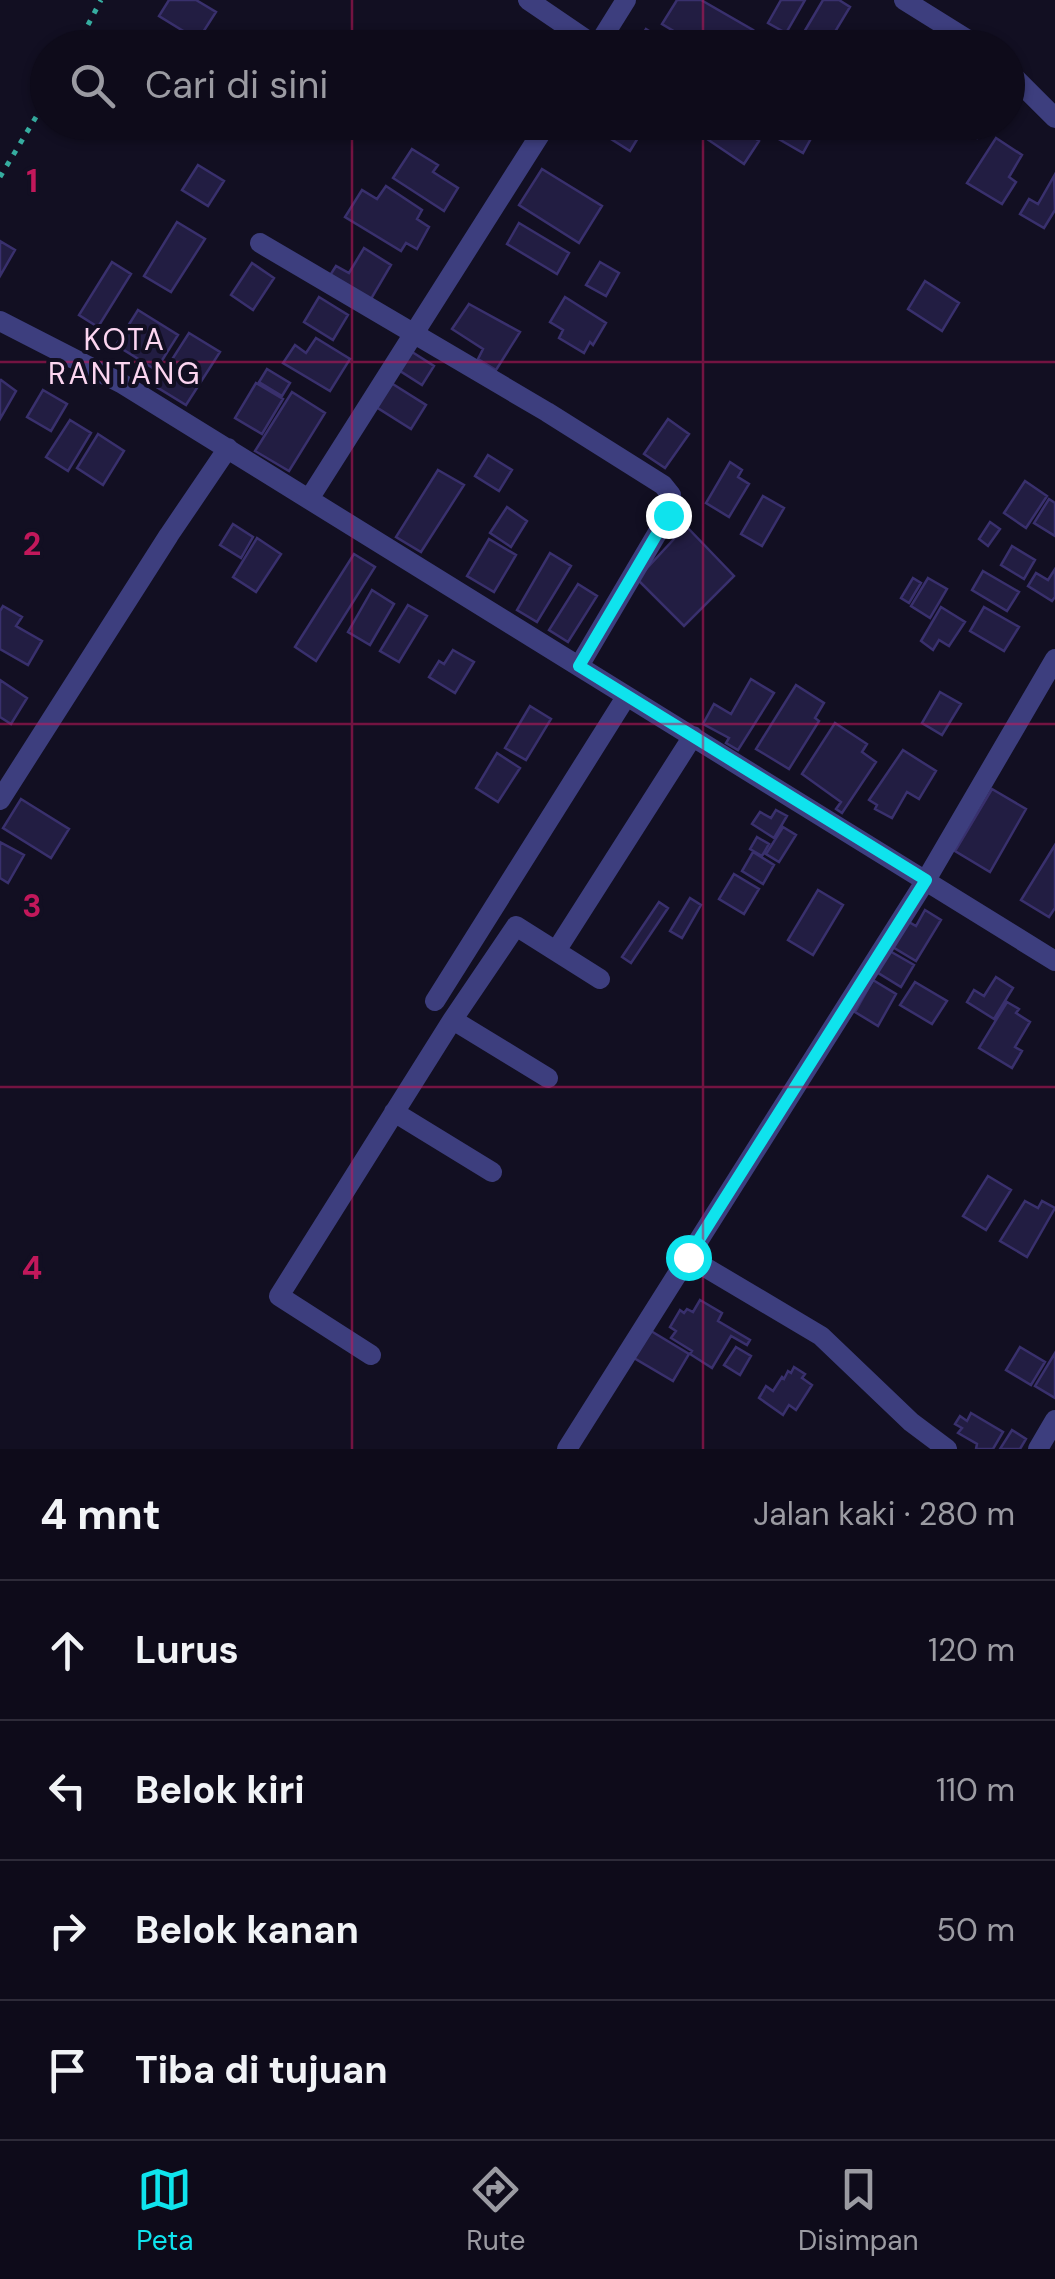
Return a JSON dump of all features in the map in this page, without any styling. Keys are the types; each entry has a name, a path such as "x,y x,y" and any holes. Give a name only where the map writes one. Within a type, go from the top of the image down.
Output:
{"street":[{"path":"528,0 571,30"},
{"path":"607,30 626,0"},
{"path":"904,0 952,30"},
{"path":"1025,88 1055,118"},
{"path":"309,498 536,140"},
{"path":"260,243 663,485 671,496 668,515 579,666"},
{"path":"0,321 121,383 1055,961"},
{"path":"0,800 228,448"},
{"path":"567,1449 926,880 1055,659"},
{"path":"435,1002 626,696"},
{"path":"556,951 693,736"},
{"path":"371,1355 279,1296 516,926 600,979"},
{"path":"453,1020 548,1078"},
{"path":"394,1112 492,1172"},
{"path":"688,1257 822,1336 911,1422 947,1449"},
{"path":"1038,1449 1055,1420"}],"path":[{"path":"85,30 100,0"},
{"path":"0,177 30,127"}],"building":[{"path":"169,0 196,0 216,12 204,30 182,30 159,16"},
{"path":"677,0 701,0 753,30 672,30 662,24"},
{"path":"781,0 805,0 788,30 768,23"},
{"path":"823,0 839,0 850,7 836,30 805,30"},
{"path":"613,140 637,140 630,151"},
{"path":"708,140 758,140 744,164"},
{"path":"780,140 810,140 803,153"},
{"path":"995,140 1022,155 1009,177 1016,182 1002,204 967,183"},
{"path":"412,149 438,165 433,172 458,188 444,211 393,178"},
{"path":"198,165 224,181 208,206 182,190"},
{"path":"542,169 602,206 579,243 519,205"},
{"path":"1054,176 1055,210 1044,228 1020,214 1029,199 1038,204"},
{"path":"386,186 422,210 417,219 429,227 417,249 406,243 401,251 345,217 362,190 377,199"},
{"path":"177,222 205,239 171,292 144,276"},
{"path":"519,223 569,253 557,274 507,244"},
{"path":"0,241 15,250 0,276"},
{"path":"364,248 391,265 368,304 327,280 336,266 349,273"},
{"path":"112,262 131,274 98,327 79,315"},
{"path":"600,262 619,273 606,296 586,285"},
{"path":"252,263 274,278 253,310 231,295"},
{"path":"925,281 959,303 942,331 908,309"},
{"path":"319,297 348,315 333,340 304,322"},
{"path":"565,297 606,323 584,353 559,338 563,330 550,322"},
{"path":"469,304 520,332 496,370 478,359 483,349 452,329"},
{"path":"138,310 178,335 156,370 116,345"},
{"path":"189,333 220,352 186,405 155,386"},
{"path":"316,338 350,359 330,391 283,363 295,345 306,353"},
{"path":"409,350 434,366 422,385 397,369"},
{"path":"267,369 290,383 282,396 259,382"},
{"path":"0,381 16,391 0,419"},
{"path":"388,381 426,405 411,429 373,405"},
{"path":"256,383 283,399 262,434 235,418"},
{"path":"43,390 67,404 51,431 27,417"},
{"path":"292,392 325,413 289,471 255,451"},
{"path":"668,419 689,434 665,468 644,454"},
{"path":"70,420 91,433 68,471 46,457"},
{"path":"98,434 124,451 103,485 77,468"},
{"path":"488,455 512,470 499,491 475,476"},
{"path":"730,462 742,470 738,477 749,484 729,517 706,503"},
{"path":"438,470 464,485 421,552 396,537"},
{"path":"1025,481 1047,496 1026,528 1004,513"},
{"path":"763,496 784,508 762,546 741,534"},
{"path":"1049,499 1055,503 1055,536 1034,523"},
{"path":"507,507 527,521 511,547 490,533"},
{"path":"990,522 1000,529 988,546 979,539"},
{"path":"233,524 253,537 241,558 220,545"},
{"path":"686,526 734,576 684,626 637,579"},
{"path":"257,538 281,554 256,592 233,577"},
{"path":"489,539 516,555 494,592 467,576"},
{"path":"1012,546 1035,560 1024,579 1001,565"},
{"path":"550,553 571,566 537,622 517,610"},
{"path":"354,554 375,567 316,661 295,647"},
{"path":"1055,569 1052,601 1028,586 1036,573 1048,580"},
{"path":"983,571 1019,592 1007,611 972,590"},
{"path":"913,578 921,583 909,603 901,598"},
{"path":"928,578 947,589 930,618 911,606"},
{"path":"578,584 597,596 568,642 549,630"},
{"path":"372,590 394,604 370,645 348,632"},
{"path":"408,605 427,616 399,662 380,651"},
{"path":"3,606 22,617 16,626 42,641 28,665 0,649"},
{"path":"941,607 965,622 949,646 939,640 933,650 921,641"},
{"path":"984,607 1019,627 1004,651 970,631"},
{"path":"453,650 474,662 455,693 429,677 439,661 444,664"},
{"path":"751,679 774,693 738,750 726,743 729,738 703,724 714,704 731,714"},
{"path":"0,680 27,698 11,724 0,717"},
{"path":"796,685 824,703 815,718 819,721 789,769 756,749"},
{"path":"940,692 961,704 942,735 922,723"},
{"path":"530,706 551,719 526,760 505,748"},
{"path":"835,723 867,744 862,752 876,762 842,813 836,809 841,802 802,774"},
{"path":"903,750 936,771 919,799 907,792 892,818 875,809 877,805 869,800"},
{"path":"497,753 520,768 498,802 476,788"},
{"path":"992,789 1026,809 990,872 955,851"},
{"path":"21,799 69,829 51,858 3,828"},
{"path":"776,810 787,816 774,838 752,824 760,812 771,818"},
{"path":"783,827 796,835 779,862 766,854"},
{"path":"757,837 769,844 762,856 750,849"},
{"path":"0,842 24,855 8,883 0,878"},
{"path":"1055,845 1055,908 1049,917 1021,900"},
{"path":"753,852 774,865 763,884 742,871"},
{"path":"734,874 759,889 744,914 719,899"},
{"path":"818,890 843,905 813,955 788,940"},
{"path":"690,898 701,905 682,938 670,931"},
{"path":"659,902 668,908 631,963 622,957"},
{"path":"925,910 941,920 916,961 891,946 907,921 916,926"},
{"path":"888,950 914,965 901,987 875,971"},
{"path":"996,977 1013,988 994,1019 967,1002 974,990 984,996"},
{"path":"873,980 896,994 878,1026 855,1012"},
{"path":"915,982 947,1001 932,1024 900,1005"},
{"path":"1007,1002 1030,1022 1015,1047 1022,1051 1012,1068 979,1048"},
{"path":"988,1176 1011,1190 986,1230 963,1216"},
{"path":"1025,1201 1038,1208 1042,1201 1055,1208 1027,1257 1000,1241"},
{"path":"700,1300 722,1313 718,1321 750,1340 747,1345 731,1336 712,1368 671,1338 676,1331 670,1327 680,1310 693,1312"},
{"path":"651,1331 689,1354 673,1381 634,1358"},
{"path":"736,1347 751,1356 740,1375 724,1365"},
{"path":"1020,1347 1045,1362 1031,1385 1006,1370"},
{"path":"1055,1353 1055,1398 1035,1386"},
{"path":"794,1367 812,1385 796,1410 789,1405 783,1415 759,1398 766,1386 773,1391"},
{"path":"971,1413 1003,1432 993,1449 976,1449 977,1444 958,1433 962,1428 955,1424 960,1416 967,1421"},
{"path":"1012,1430 1026,1439 1020,1449 1000,1449"}],"district":[{"name":"KOTA RANTANG","path":"125,356"}],"route":[{"path":"668,515 579,666 926,880 688,1257"}]}
